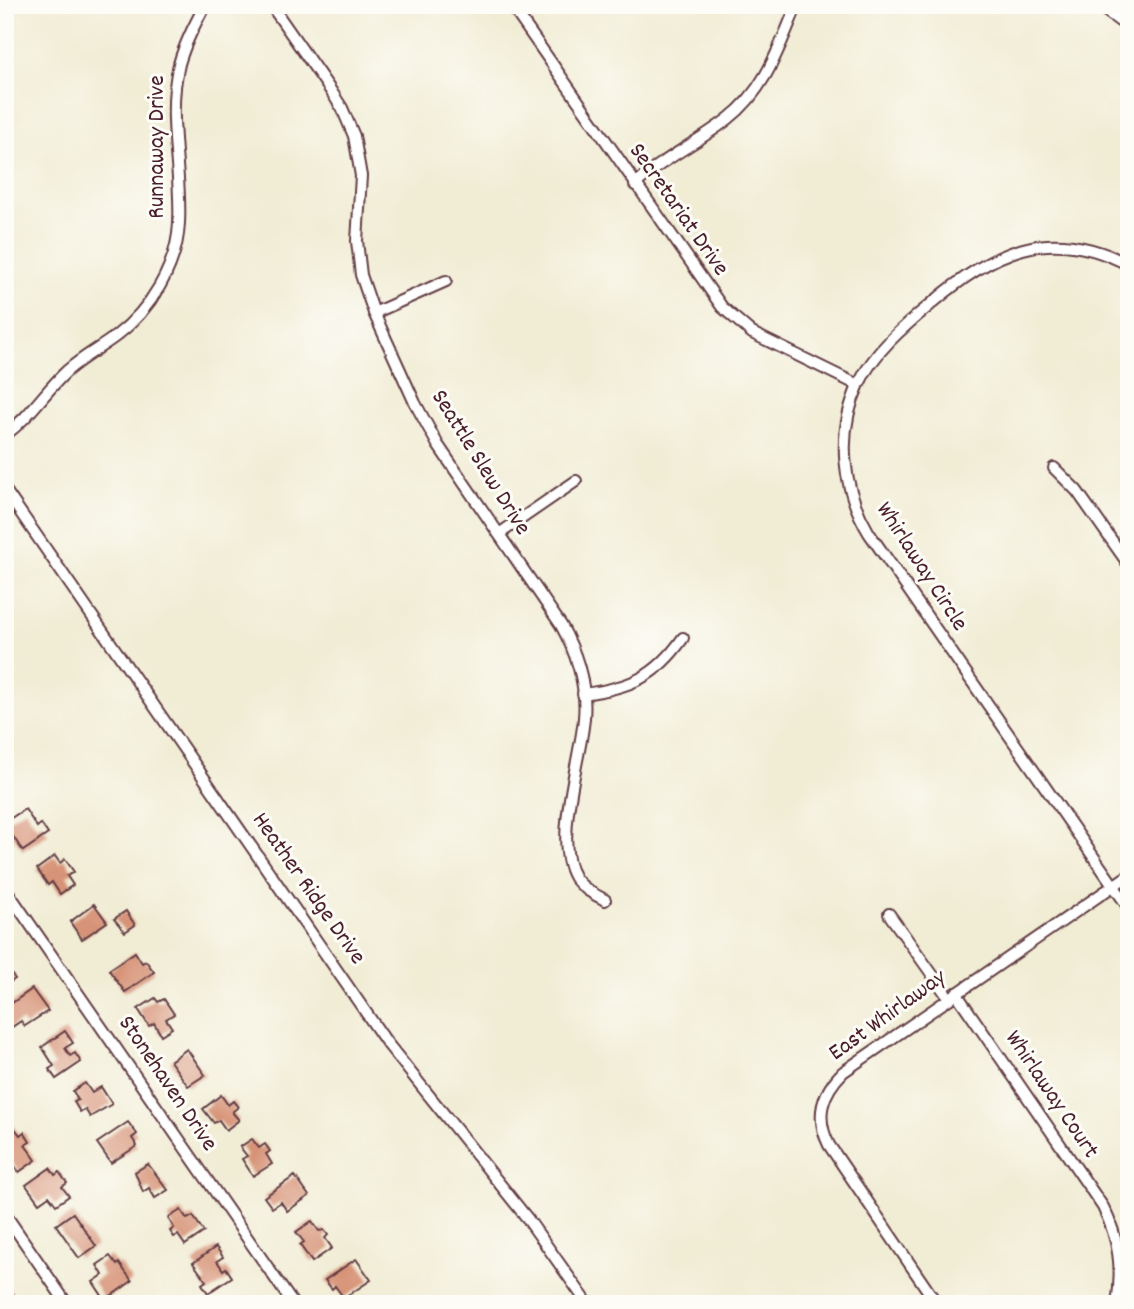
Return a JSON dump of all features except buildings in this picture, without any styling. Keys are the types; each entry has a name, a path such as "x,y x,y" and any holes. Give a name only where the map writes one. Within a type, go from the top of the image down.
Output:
{"street":[{"name":"Runnaway Drive","path":"5,435 25,419 70,369 136,319 158,290 179,225 174,122 177,78 184,50 205,5"},
{"name":"Seattle Slew Drive","path":"271,5 342,108 354,136 361,176 358,258 361,275 374,313 415,402 439,445 571,644 580,669 584,717 570,798 568,859 582,886 606,900"},
{"name":"Secretariat Drive","path":"511,5 712,296 731,317 771,344 859,385"},
{"path":"635,185 730,118 745,104 774,64 797,5"},
{"path":"1098,5 1129,28"},
{"name":"Whirlaway Circle","path":"1129,265 1105,252 1052,244 1009,254 961,278 907,324 873,362 859,385 848,416 845,444 848,481 862,521 1129,908"},
{"path":"374,313 446,281"},
{"path":"1054,468 1077,491 1129,565"},
{"path":"499,534 576,481"},
{"name":"Heather Ridge Drive","path":"5,490 387,1043 527,1218 588,1304"},
{"path":"583,694 620,688 648,675 661,666 683,638"},
{"path":"1113,885 1129,875"},
{"name":"East Whirlaway","path":"937,1304 829,1145 820,1117 825,1096 843,1072 1113,885"},
{"name":"Stonehaven Drive","path":"5,888 293,1304"},
{"name":"Whirlaway Court","path":"889,914 952,995 1103,1207 1116,1237 1120,1255 1117,1304"},
{"path":"5,1214 66,1304"}]}
